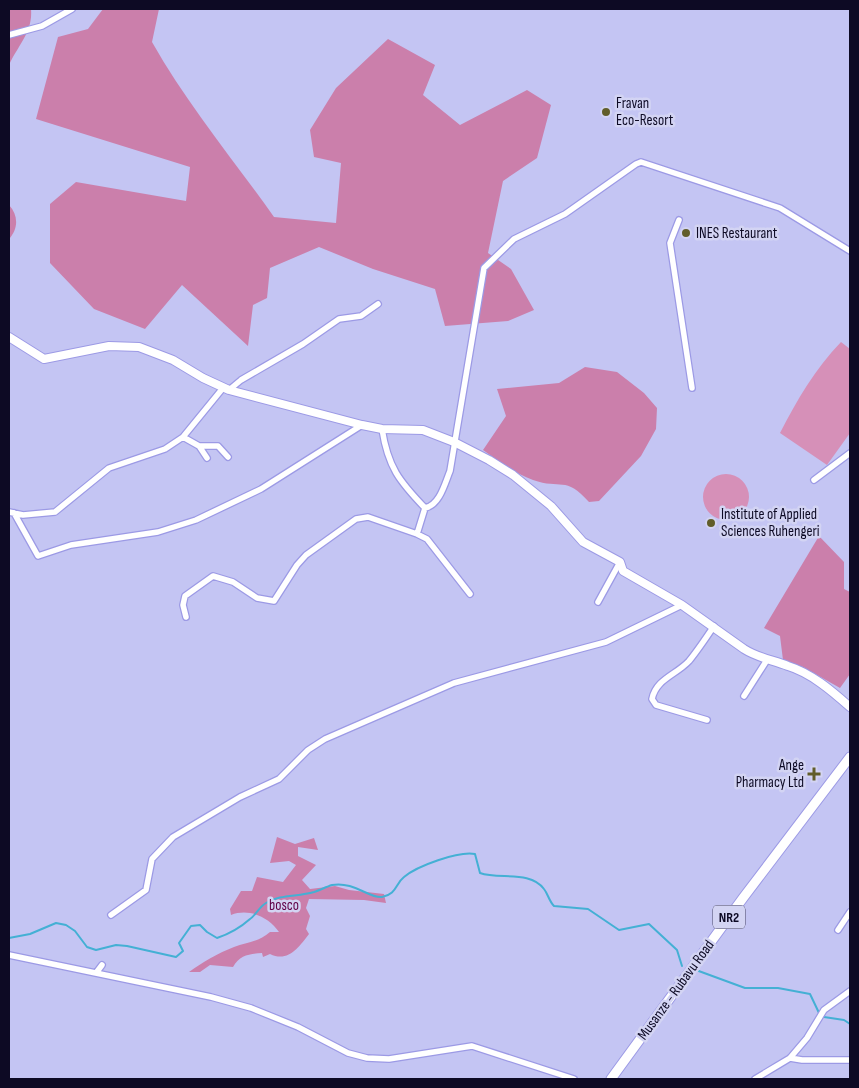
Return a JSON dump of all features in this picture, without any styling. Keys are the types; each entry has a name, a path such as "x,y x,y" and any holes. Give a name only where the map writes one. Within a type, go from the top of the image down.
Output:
{"highway":[{"name":"Musanze - Rubavu Road","path":"611,1079 743,898 850,757"}],"main road":[{"path":"9,337 44,358 109,346 140,347 173,360 226,389 362,425 382,429 423,430 454,442 514,475 551,506 583,542 620,562 623,571 714,626 744,649 767,660 801,672 831,690 850,707"}],"street":[{"path":"9,35 42,26 72,9"},
{"path":"425,508 431,507 438,498 450,470 484,268 514,240 565,214 636,164 640,162 780,208 850,251"},
{"path":"679,220 670,243 692,388"},
{"path":"11,512 40,514 55,512 105,471 165,449 183,437 226,389 303,344 339,319 361,316 378,304"},
{"path":"11,512 38,556 71,545 158,532 215,512 261,489 362,425"},
{"path":"382,429 386,454 397,476 425,508"},
{"path":"183,437 199,446 207,458"},
{"path":"199,446 218,446 228,457"},
{"path":"814,480 850,454"},
{"path":"417,534 425,508"},
{"path":"186,617 183,605 185,596 213,576 233,582 257,598 274,601 301,560 356,519 368,517 427,539 470,594"},
{"path":"598,602 620,562"},
{"path":"112,915 146,890 152,859 173,837 240,797 279,779 308,750 325,739 454,682 606,642 682,606"},
{"path":"707,720 656,705 652,699 654,689 659,683 687,663 714,626"},
{"path":"744,696 767,660"},
{"path":"838,930 850,912"},
{"path":"9,955 251,1008 298,1027 348,1052 367,1058 389,1059 472,1046 574,1079"},
{"path":"96,973 102,965"},
{"path":"755,1079 766,1077 790,1058 807,1038 824,1010 850,991"},
{"path":"790,1058 802,1060 850,1060"}],"shaded area":[{"path":"841,342 850,349 850,433 827,465 780,433 807,385"},
{"path":"726,474 739,478 745,484 749,497 745,510 739,516 726,520 713,516 707,510 703,497 707,484 713,478"}],"green space":[{"path":"9,9 31,9 31,17 27,32 9,65"},
{"path":"103,9 159,9 152,42 195,109 274,217 336,223 341,163 314,157 310,130 336,88 388,39 435,65 423,95 460,125 527,90 551,105 537,158 503,181 488,253 511,269 534,310 508,321 445,326 435,289 373,269 319,247 270,268 267,298 253,305 248,346 182,285 145,329 94,309 50,263 50,204 76,182 186,201 190,167 36,119 58,37 88,29"},
{"path":"9,205 16,218 16,227 9,239"},
{"path":"585,367 617,372 644,393 657,408 656,429 641,456 599,501 589,502 581,494 568,486 542,483 519,474 483,450 506,416 497,389 559,383"},
{"path":"819,536 844,562 844,589 850,592 850,674 840,688 803,667 783,660 780,636 764,628"},
{"name":"bosco","path":"277,837 295,844 314,838 318,850 298,847 298,856 316,865 302,880 310,889 335,886 349,890 384,894 386,903 364,900 309,899 306,908 310,916 306,929 309,934 288,955 276,956 270,954 263,957 262,953 253,954 245,956 233,967 210,965 200,972 189,972 228,949 257,940 270,932 279,932 270,922 258,915 238,913 231,915 230,909 241,891 252,891 257,877 283,882 296,865 289,861 270,863"}],"waterway":[{"path":"9,938 30,934 56,923 66,925 75,931 87,947 96,950 116,945 176,957 183,951 179,943 191,926 200,925 217,938 243,925 272,900 314,892 332,885 347,885 377,897 387,896 391,894 404,877 418,868 448,857 475,854 480,873 531,879 538,883 545,891 554,906 588,909 619,930 649,924 677,950 682,966"},
{"path":"696,970 745,988 778,988 810,994 820,1015"},
{"path":"824,1017 844,1020 850,1024"}],"place":[{"name":"Fravan Eco-Resort","path":"606,112"},
{"name":"INES Restaurant","path":"686,233"},
{"name":"Institute of Applied Sciences Ruhengeri","path":"711,523"},
{"name":"Ange Pharmacy Ltd","path":"814,774"}]}
